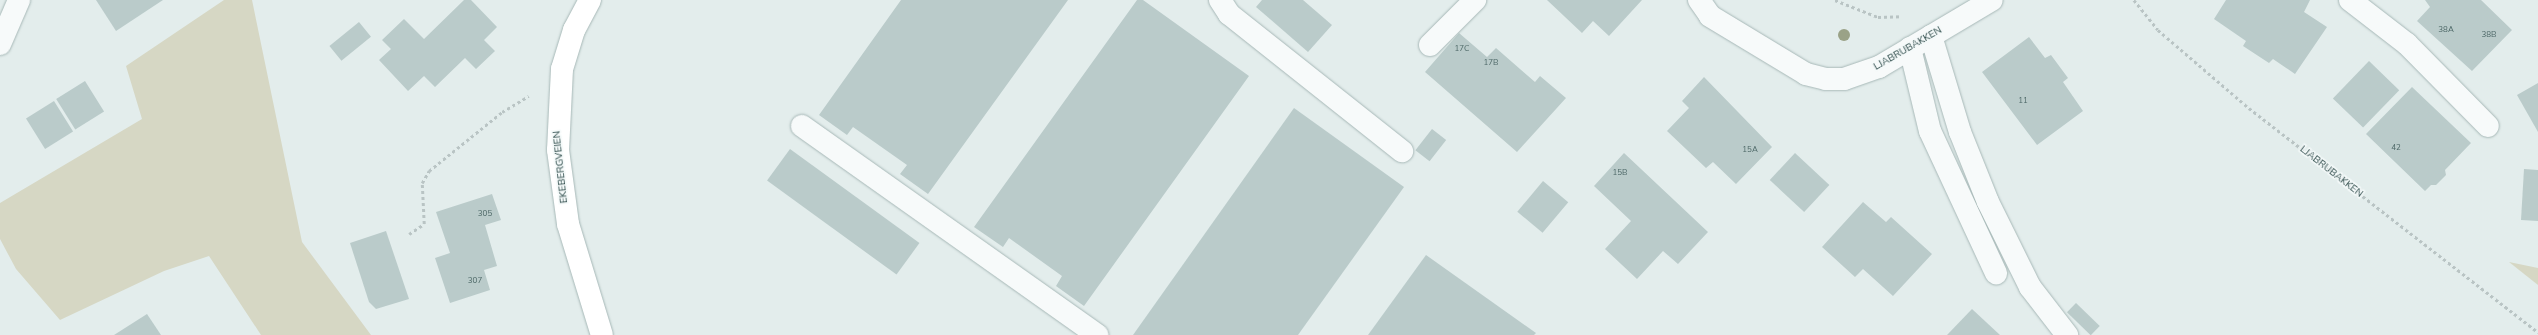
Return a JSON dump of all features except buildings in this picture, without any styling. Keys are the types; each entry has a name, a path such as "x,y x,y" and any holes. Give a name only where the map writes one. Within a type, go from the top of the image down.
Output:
{"main road":[{"name":"EKEBERGVEIEN","path":"590,0 574,30 562,69 558,150 568,224 602,335"}],"street":[{"path":"0,44 19,0"},
{"path":"1220,0 1240,23 1402,151"},
{"path":"1430,45 1475,0"},
{"name":"LJABRUBAKKEN","path":"1699,0 1710,16 1806,74 1826,79 1844,79 1879,67 1992,0"},
{"path":"2350,0 2407,44 2488,126"},
{"path":"1931,36 1960,132 1988,202 2030,287 2067,335"},
{"path":"1910,48 1930,131 1996,273"},
{"path":"802,126 1097,335"}],"path":[{"path":"1836,0 1878,17 1930,15 1950,24"},
{"name":"LJABRUBAKKEN","path":"2134,0 2158,30 2249,108 2538,332"},
{"path":"409,234 424,224 422,187 429,171 502,112 528,96"}],"green space":[{"path":"224,0 252,0 302,242 371,335 261,335 209,256 164,271 60,320 16,269 0,239 0,203 142,119 126,66"},
{"path":"2509,262 2538,268 2538,285"}]}
